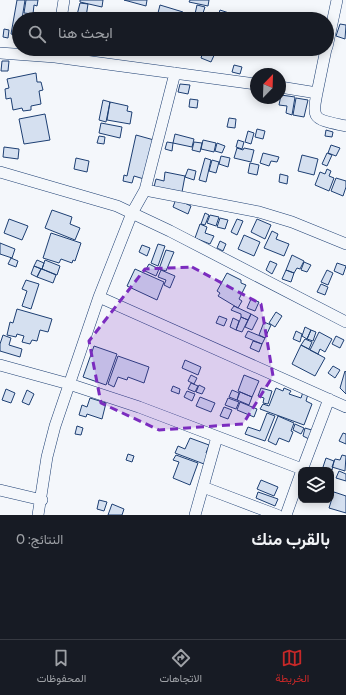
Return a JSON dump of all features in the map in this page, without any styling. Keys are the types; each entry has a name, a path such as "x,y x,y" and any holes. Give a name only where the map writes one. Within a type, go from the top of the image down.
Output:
{"street":[{"path":"62,12 64,0"},
{"path":"334,14 337,0"},
{"path":"0,53 12,53"},
{"path":"74,56 175,73 250,83"},
{"path":"325,56 317,93 315,110 316,115 319,119 346,126"},
{"path":"38,515 42,500 50,445 99,297 132,213 145,190 175,73"},
{"path":"286,88 317,93"},
{"path":"0,172 103,202 132,213 170,231 346,322"},
{"path":"145,190 259,212 292,222 346,244"},
{"path":"99,297 346,406"},
{"path":"0,365 69,384 139,407 298,469"},
{"path":"304,467 329,399"},
{"path":"195,515 216,437"},
{"path":"286,515 298,482"},
{"path":"203,487 277,515"},
{"path":"0,490 42,500"}],"highlighted area":[{"path":"192,267 261,304 273,376 243,424 159,430 101,403 89,341 145,269"}],"building":[{"path":"17,0 25,0 23,12 15,12"},
{"path":"26,0 38,0 37,6 34,5 33,12 24,12"},
{"path":"80,0 103,0 102,7 80,2"},
{"path":"124,0 147,0 146,6"},
{"path":"190,0 209,0 208,6 189,2"},
{"path":"80,3 88,4 87,12 78,12"},
{"path":"160,5 183,12 158,12"},
{"path":"197,5 205,7 203,12 195,12"},
{"path":"340,24 346,25 345,39 336,36"},
{"path":"4,29 9,30 8,38 3,37"},
{"path":"202,56 214,56 211,62 201,58"},
{"path":"2,61 9,61 8,71 1,71"},
{"path":"234,65 242,67 240,74 232,72"},
{"path":"36,73 37,82 41,82 43,90 39,91 41,104 31,106 31,110 23,111 22,108 13,110 11,98 6,99 5,89 9,88 7,79"},
{"path":"180,84 190,85 188,94 178,92"},
{"path":"286,96 295,97 292,115 286,113 287,106 279,105 286,104"},
{"path":"296,98 308,100 304,117 293,115"},
{"path":"190,99 198,100 197,108 189,107"},
{"path":"103,100 110,102 106,122 99,120"},
{"path":"110,102 128,106 127,111 132,112 130,124 107,120"},
{"path":"45,114 50,140 24,144 19,119"},
{"path":"229,118 236,119 235,128 227,127"},
{"path":"101,123 122,127 120,138 99,133"},
{"path":"257,129 265,131 263,139 255,137"},
{"path":"326,130 333,132 332,137 325,136"},
{"path":"248,131 254,133 251,144 245,142"},
{"path":"175,134 194,139 192,147 173,143"},
{"path":"136,135 154,140 144,179 134,176 132,183 123,181 124,175 127,176"},
{"path":"99,136 105,137 104,144 97,143"},
{"path":"203,140 216,143 214,152 201,149"},
{"path":"238,140 244,142 242,149 236,147"},
{"path":"167,142 173,143 172,151 165,149"},
{"path":"194,142 202,143 200,152 192,150"},
{"path":"217,143 225,146 222,153 215,151"},
{"path":"331,145 340,148 336,156 328,153"},
{"path":"4,147 19,149 18,159 3,157"},
{"path":"237,148 243,150 244,148 254,150 251,162 234,158"},
{"path":"263,153 279,157 277,162 271,161 269,166 260,163"},
{"path":"327,153 332,155 327,166 322,164"},
{"path":"302,155 318,159 314,175 298,171"},
{"path":"221,156 230,158 228,167 219,164"},
{"path":"76,158 89,161 87,172 74,169"},
{"path":"205,158 211,160 206,182 199,180"},
{"path":"212,160 219,162 216,173 209,171"},
{"path":"250,163 259,165 257,175 248,173"},
{"path":"188,169 196,171 194,180 185,177"},
{"path":"327,169 331,171 329,176 334,178 329,191 315,185 320,172 325,174"},
{"path":"165,172 185,176 182,192 154,187 156,179 164,181"},
{"path":"280,174 288,176 287,184 279,182"},
{"path":"336,178 346,181 343,196 331,191"},
{"path":"176,199 191,206 188,214 173,207"},
{"path":"52,210 72,217 70,224 80,228 75,240 45,228"},
{"path":"205,213 209,215 205,225 201,224"},
{"path":"210,215 219,217 216,226 207,223"},
{"path":"220,218 228,220 225,229 217,227"},
{"path":"9,219 28,226 22,240 4,233"},
{"path":"237,219 243,221 237,235 231,232"},
{"path":"257,219 271,225 265,239 251,232"},
{"path":"200,224 207,227 205,233 214,236 210,244 195,238"},
{"path":"272,231 278,234 276,239 289,244 284,256 264,248"},
{"path":"51,233 81,243 75,261 73,260 72,263 61,259 59,263 43,258"},
{"path":"244,235 260,242 254,256 238,249"},
{"path":"220,241 226,244 223,251 217,248"},
{"path":"0,243 15,249 12,258 0,254"},
{"path":"158,244 165,246 158,266 151,263"},
{"path":"142,245 150,248 147,256 139,252"},
{"path":"166,250 174,252 166,271 159,269"},
{"path":"292,255 304,261 300,269 297,268 294,273 286,270"},
{"path":"11,258 18,261 16,267 8,264"},
{"path":"37,260 44,263 42,269 34,266"},
{"path":"45,260 60,266 57,275 42,269"},
{"path":"270,261 277,264 272,274 266,270"},
{"path":"304,262 311,265 307,272 301,270"},
{"path":"337,263 346,266 343,275 334,271"},
{"path":"149,264 159,269 156,276 145,271"},
{"path":"34,266 41,269 37,277 31,274"},
{"path":"42,269 56,275 53,283 37,277"},
{"path":"135,269 164,282 157,300 127,286"},
{"path":"161,270 175,276 170,288 164,285 166,280 158,277"},
{"path":"286,270 294,273 291,282 282,279"},
{"path":"327,270 333,273 328,285 321,282"},
{"path":"227,273 241,280 241,283 246,285 239,299 242,301 238,308 218,296 220,293 217,291"},
{"path":"26,280 39,284 31,309 22,306 27,291 22,289"},
{"path":"321,284 328,287 325,295 317,292"},
{"path":"251,299 259,302 255,311 247,308"},
{"path":"234,306 251,314 248,320 241,317 241,314 231,310"},
{"path":"17,309 52,319 48,332 40,330 37,341 32,340 30,344 22,342 24,336 17,334 16,337 7,335 10,322 13,323"},
{"path":"276,312 282,316 275,327 269,323"},
{"path":"251,314 258,318 252,330 245,327"},
{"path":"219,316 227,319 224,326 216,323"},
{"path":"241,317 248,320 242,332 236,330"},
{"path":"233,318 239,321 236,330 230,327"},
{"path":"264,322 271,325 265,338 259,335"},
{"path":"305,327 311,330 307,339 302,336"},
{"path":"311,330 316,332 313,341 307,339"},
{"path":"248,331 265,338 262,344 245,337"},
{"path":"296,331 302,334 300,342 293,339"},
{"path":"319,332 332,339 325,352 320,349 318,354 310,350"},
{"path":"3,335 11,338 9,345 22,349 20,357 0,351 0,344"},
{"path":"336,336 344,340 340,348 332,344"},
{"path":"305,339 312,342 309,349 301,345"},
{"path":"253,341 262,344 259,352 250,348"},
{"path":"301,345 325,358 315,376 292,364"},
{"path":"94,346 117,354 106,385 83,377"},
{"path":"118,356 149,367 144,383 128,377 127,380 118,377 114,387 108,384"},
{"path":"185,360 201,367 198,375 182,368"},
{"path":"333,366 340,370 335,378 328,373"},
{"path":"345,371 346,372 346,394 340,388"},
{"path":"191,375 197,378 194,384 188,381"},
{"path":"244,375 259,381 252,397 238,391"},
{"path":"191,383 198,386 195,392 188,389"},
{"path":"199,385 205,388 202,394 196,392"},
{"path":"173,386 180,389 179,394 171,391"},
{"path":"261,388 272,391 268,404 263,403 264,398 258,396"},
{"path":"276,388 283,391 284,388 291,391 289,394 301,398 303,392 308,394 306,401 312,404 304,425 260,409 263,404 269,406"},
{"path":"6,389 15,393 11,403 2,400"},
{"path":"27,390 34,394 29,405 22,402"},
{"path":"232,390 239,393 237,400 229,397"},
{"path":"187,391 195,394 192,401 184,397"},
{"path":"240,392 252,397 249,405 237,400"},
{"path":"200,397 215,403 211,412 196,406"},
{"path":"90,398 106,403 102,419 87,414 86,417 79,415 82,405 87,407"},
{"path":"228,398 239,402 236,409 225,405"},
{"path":"240,402 257,409 254,417 237,410"},
{"path":"224,407 232,410 228,419 220,416"},
{"path":"267,413 275,416 265,441 245,434 248,427 260,431"},
{"path":"278,416 294,423 291,431 293,432 289,442 279,438 276,445 268,441"},
{"path":"295,424 304,428 301,434 293,430"},
{"path":"77,426 83,428 81,435 75,434"},
{"path":"305,428 315,431 311,440 303,436"},
{"path":"343,433 346,434 346,444 339,441"},
{"path":"190,438 209,445 206,453 208,454 204,464 175,453 178,446 185,449"},
{"path":"128,454 134,456 132,462 126,460"},
{"path":"176,455 198,463 190,485 173,478 179,462 173,460"},
{"path":"342,455 346,456 345,471 332,467 335,459 340,460"},
{"path":"326,458 334,461 333,467 323,467"},
{"path":"339,471 346,474 346,481 336,478"},
{"path":"261,480 278,487 274,496 257,489"},
{"path":"258,492 278,499 275,506 256,498"},
{"path":"334,492 346,496 346,513 329,508 331,503 334,503"},
{"path":"99,500 107,502 104,511 97,509"},
{"path":"112,504 124,509 122,515 108,515"}]}
